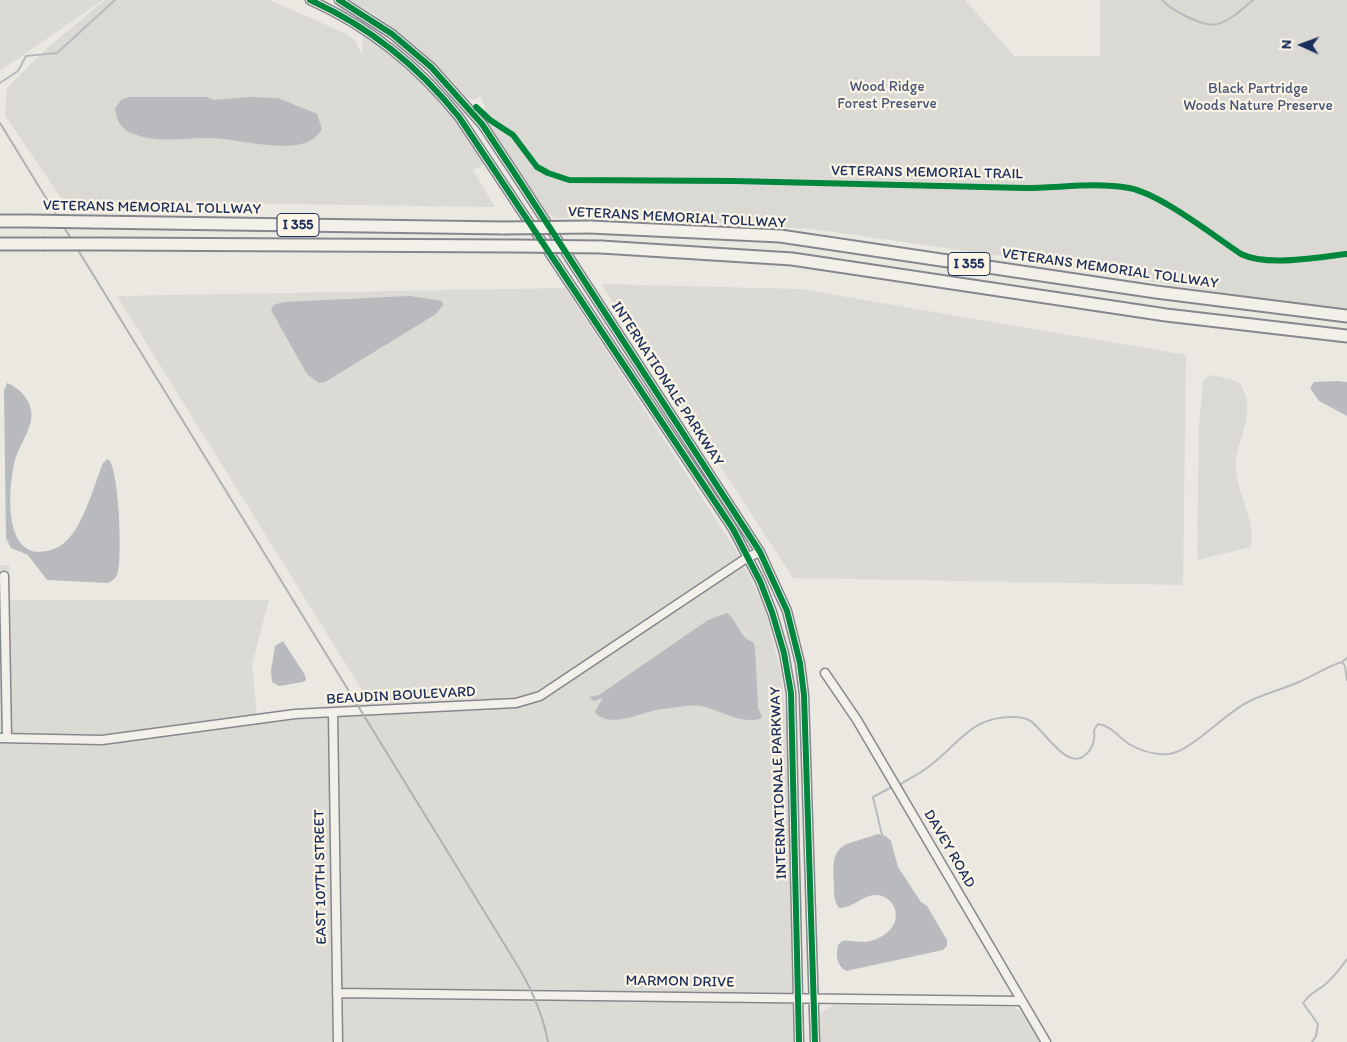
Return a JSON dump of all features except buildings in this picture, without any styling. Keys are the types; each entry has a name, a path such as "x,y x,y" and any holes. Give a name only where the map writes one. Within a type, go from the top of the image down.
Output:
{"highway":[{"name":"VETERANS MEMORIAL TOLLWAY","path":"0,221 504,228 590,227 780,236 1156,292 1347,316"},
{"name":"I 355","path":"1,244 601,247 792,259 1166,315 1347,336"}],"street":[{"name":"INTERNATIONALE PARKWAY","path":"310,0 351,21 386,45 434,87 459,117 733,530 748,558 772,612 784,653 791,692 799,1042"},
{"name":"INTERNATIONALE PARKWAY","path":"339,0 377,23 432,67 482,124 760,552 787,611 800,663 806,724 807,833 815,997 815,1042"},
{"name":"BEAUDIN BOULEVARD","path":"4,738 102,740 295,714 516,704 540,696 748,558 760,552"},
{"path":"4,576 4,738"},
{"name":"DAVEY ROAD","path":"825,673 852,713 1046,1042"},
{"name":"EAST 107TH STREET","path":"333,713 338,1042"},
{"name":"MARMON DRIVE","path":"337,993 815,997 1022,1001"}],"shaded area":[{"path":"0,0 103,0 0,71"},
{"path":"363,34 421,80 460,126 486,164 473,170 360,168"},
{"path":"129,97 206,97 214,100 249,97 278,98 317,114 322,129 317,136 308,142 284,146 214,138 153,139 130,132 120,124 115,109 121,100"},
{"path":"601,284 800,289 1186,355 1183,585 793,578"},
{"path":"565,288 736,550 765,608 781,674 788,738 793,1042 0,1042 0,565 9,565 10,600 269,600 252,664 257,715 301,708 370,703 117,296"},
{"path":"410,296 442,301 443,305 436,314 325,382 319,383 307,374 271,310 274,305 283,302"},
{"path":"1314,382 1347,382 1347,416 1319,401 1310,388"},
{"path":"7,383 23,394 31,410 30,423 17,454 12,474 10,508 18,538 26,548 39,552 56,548 65,542 79,523 103,463 108,459 112,465 115,478 120,552 117,575 108,583 47,580 28,555 11,548 6,538 4,391"},
{"path":"727,613 734,620 742,634 753,642 755,647 758,708 762,716 760,719 744,720 701,706 654,710 616,720 600,717 595,711 603,698 594,701 589,697 599,695 708,620"},
{"path":"283,641 305,675 306,680 303,682 279,686 272,682 271,671 275,646"},
{"path":"878,834 886,836 891,841 898,867 921,902 927,906 947,940 947,946 943,950 846,971 837,960 838,945 842,941 865,942 877,939 888,932 895,922 896,916 893,905 882,896 870,896 850,906 839,908 834,895 834,868 838,851 849,843"},
{"path":"834,1005 1013,1007 1023,1013 1040,1042 819,1042 819,1017 823,1011"}],"green space":[{"path":"105,0 269,0 347,34 356,42 362,54 360,167 473,170 495,207 63,201 5,115 7,88 48,47"},
{"path":"349,0 965,0 1014,56 1100,56 1100,0 1347,0 1347,310 1263,300 1002,256 812,229 634,217 555,218 545,211 485,124 482,113 485,107 481,96 474,100 466,97 412,42 382,19"},
{"path":"1210,375 1231,379 1241,384 1247,400 1246,418 1236,459 1236,468 1239,488 1249,518 1252,537 1251,547 1197,560 1199,427 1203,381"}],"waterway":[{"path":"0,83 18,71 26,56 57,53 115,0"},
{"path":"1162,0 1173,9 1188,17 1212,25 1227,20 1253,0"},
{"path":"901,784 927,768 976,727 986,721 999,718 1016,717 1029,720 1057,748 1073,759 1081,758 1091,749 1094,741 1094,730 1098,724 1107,727 1138,749 1169,754 1188,746 1229,714 1248,702 1301,681 1347,658"},
{"path":"1342,662 1345,666 1347,680"},
{"path":"882,835 873,797 890,788"},
{"path":"1312,1042 1316,1036 1318,1024 1303,1003 1329,981 1347,959"}],"railway":[{"path":"0,123 519,968 537,1004 548,1042"}],"cycle path":[{"path":"310,0 331,10 372,35 427,81 459,117 733,529 760,581 772,612 784,653 791,693 799,1042"},
{"path":"339,0 392,34 431,67 482,124 760,552 787,611 800,663 804,695 815,1042"},
{"name":"VETERANS MEMORIAL TRAIL","path":"476,107 490,120 513,135 537,167 569,180 734,181 1025,188 1090,185 1116,186 1141,192 1171,206 1241,254 1252,258 1278,261 1347,254"}],"park label":[{"name":"Wood Ridge Forest Preserve","path":"887,96"},
{"name":"Black Partridge Woods Nature Preserve","path":"1258,98"}]}
